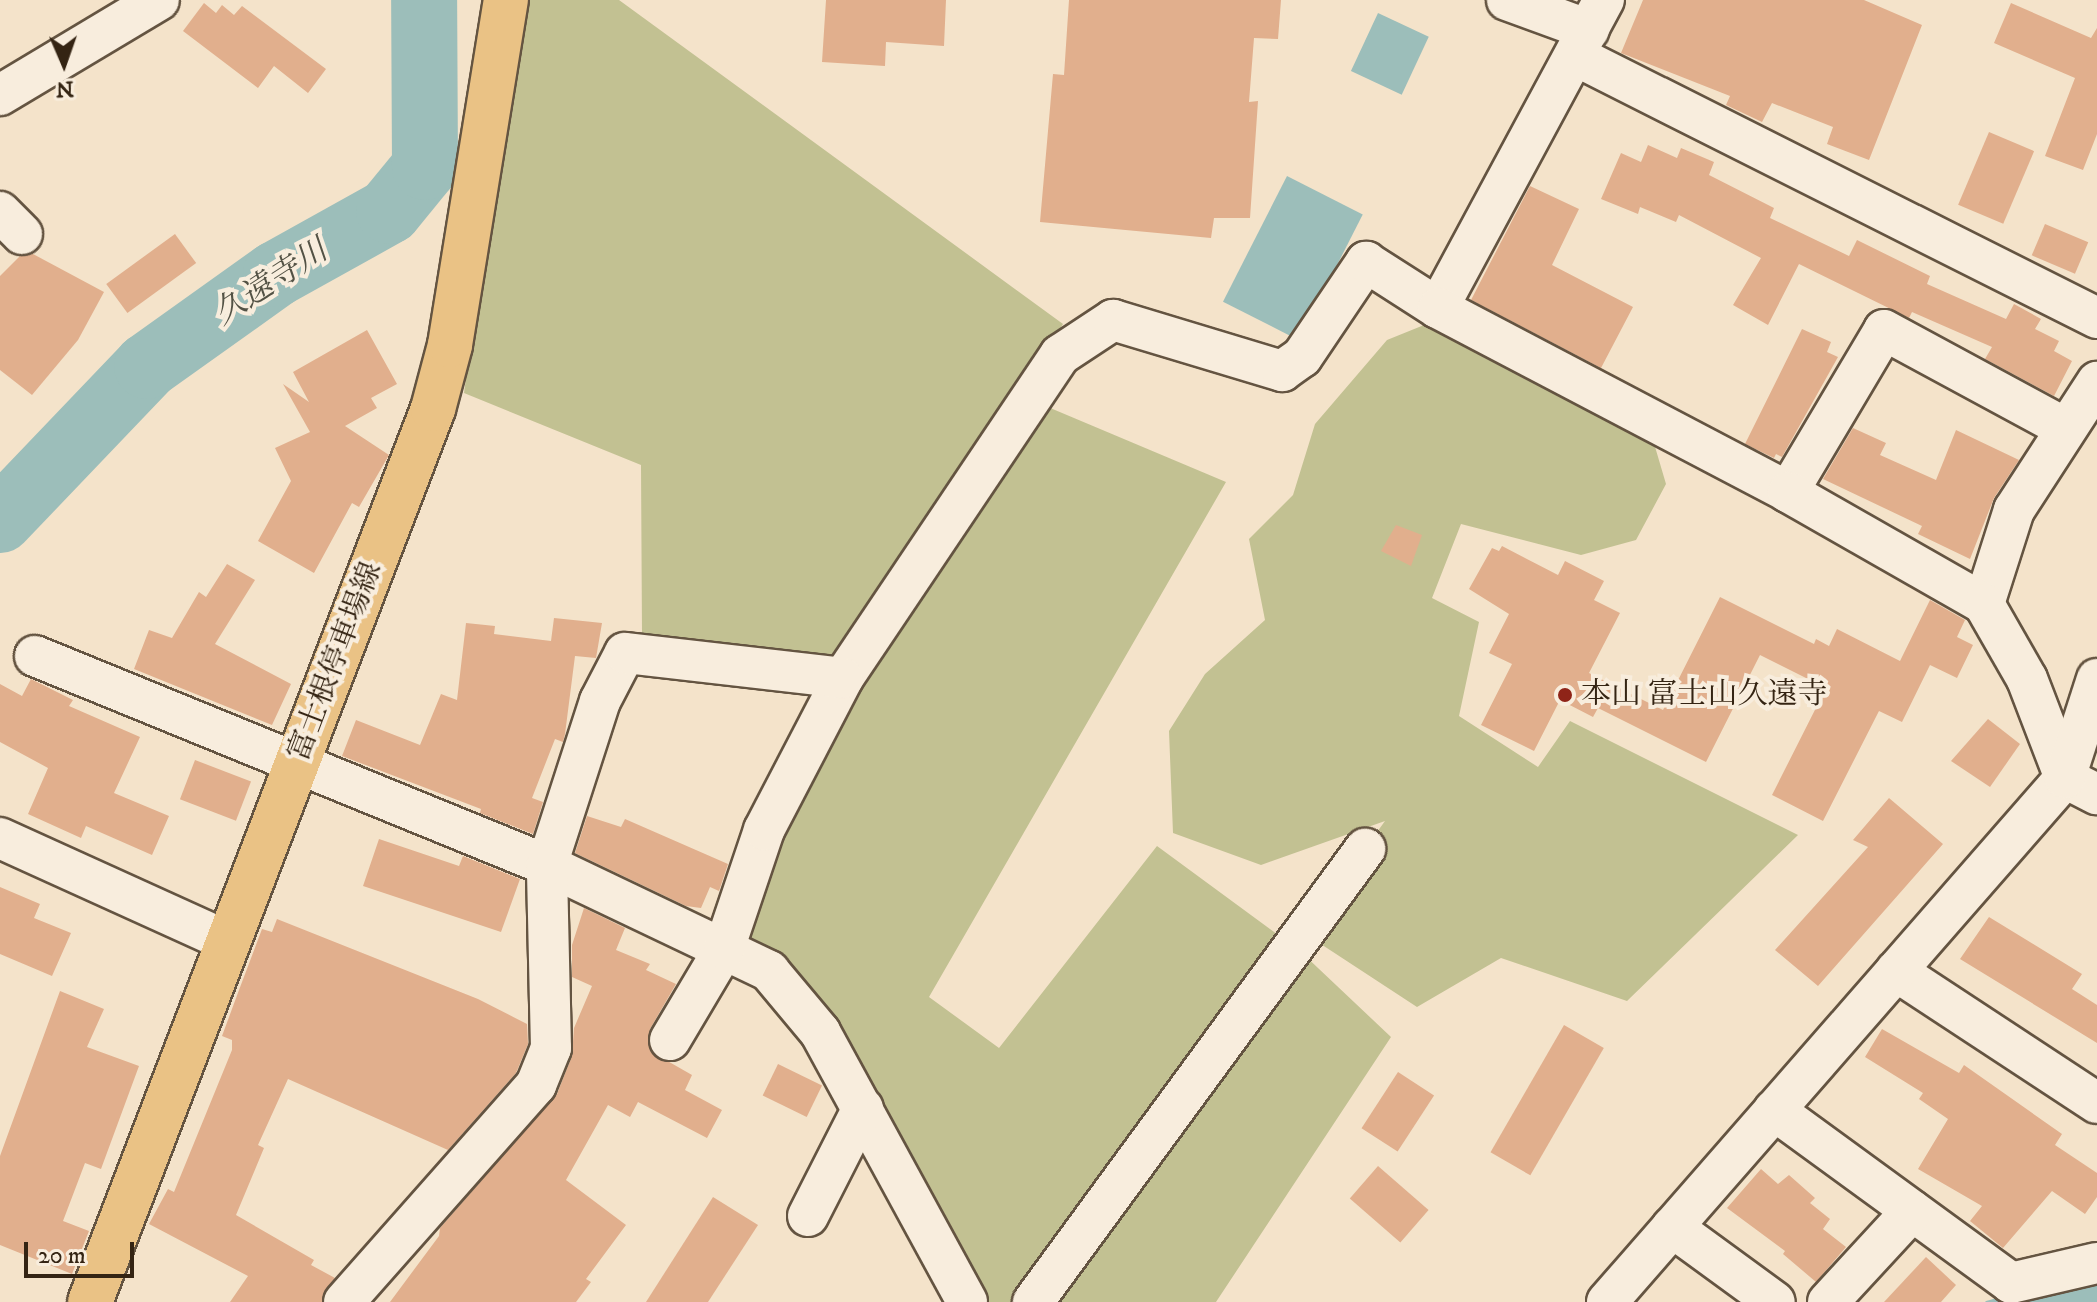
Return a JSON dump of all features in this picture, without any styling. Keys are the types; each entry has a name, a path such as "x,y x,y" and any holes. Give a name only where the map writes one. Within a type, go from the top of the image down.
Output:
{"main road":[{"name":"富士根停車場線","path":"90,1302 433,409 450,345 506,0"}],"street":[{"path":"0,95 159,0"},
{"path":"1507,0 1590,29 2097,318"},
{"path":"1438,308 1590,29"},
{"path":"670,1040 724,949 764,830 843,678 1060,355 1113,320 1282,371 1302,357 1366,262 1438,308 1788,492 1984,604 2027,679 2081,786"},
{"path":"1788,492 1884,330 2065,428"},
{"path":"1984,604 2014,510 2097,382"},
{"path":"344,1302 536,1085 551,1048 547,865 591,725 625,653 843,678"},
{"path":"35,656 547,865 769,971 820,1032 967,1302"},
{"path":"1607,1302 1896,971 2081,786 2097,679"},
{"path":"0,838 229,942"},
{"path":"1033,1302 1365,849"},
{"path":"1896,971 2097,1103"},
{"path":"808,1216 863,1108"},
{"path":"1774,1110 2011,1283 2097,1263"},
{"path":"1828,1302 1912,1211"},
{"path":"1672,1227 1775,1302"}],"shaded area":[{"path":"528,0 619,0 1063,324 852,664 642,635 641,465 464,393 513,37"},
{"path":"1434,321 1648,423 1666,484 1636,540 1581,555 1461,524 1432,598 1479,622 1459,716 1538,767 1570,721 1798,835 1627,1001 1501,958 1417,1007 1304,933 1385,821 1261,865 1173,833 1169,731 1205,674 1265,620 1249,539 1293,495 1315,424 1387,340"},
{"path":"1036,402 1226,482 929,997 999,1048 1157,846 1300,951 1391,1037 1216,1302 988,1302 723,933 764,830"}],"water":[{"path":"1378,13 1429,37 1402,95 1351,71"},
{"path":"1287,176 1363,215 1299,340 1223,302"},
{"path":"2097,1271 2097,1302 1985,1302 1986,1301"}],"building":[{"path":"826,0 946,0 944,46 886,42 885,66 822,62"},
{"path":"1069,0 1281,0 1278,39 1254,38 1249,102 1258,101 1250,218 1214,218 1211,238 1040,222 1053,74 1064,75"},
{"path":"1643,0 1864,0 1922,25 1869,160 1827,144 1833,127 1772,103 1762,122 1726,105 1730,96 1621,53"},
{"path":"204,3 216,13 222,5 234,15 242,6 326,69 308,93 274,66 258,88 183,31"},
{"path":"2011,3 2091,38 2097,28 2097,134 2083,170 2045,156 2075,78 1994,43"},
{"path":"1989,132 2034,151 2003,224 1958,205"},
{"path":"1648,145 1677,158 1681,148 1714,162 1709,175 1774,208 1770,218 1849,256 1857,240 1930,276 1927,284 2006,319 2014,304 2041,319 2035,329 2059,341 2054,351 2072,361 2054,396 1985,359 1992,347 1912,312 1909,318 1799,264 1768,325 1733,305 1761,258 1679,215 1676,222 1640,207 1638,214 1601,199 1621,153 1641,162"},
{"path":"1530,186 1579,209 1552,265 1633,307 1601,368 1471,300"},
{"path":"2045,224 2088,242 2075,274 2032,255"},
{"path":"175,234 196,263 127,313 106,284"},
{"path":"33,254 104,292 78,340 32,395 0,370 0,276 20,256"},
{"path":"1802,329 1831,342 1827,352 1838,357 1782,457 1776,454 1774,458 1745,444"},
{"path":"367,330 397,384 371,398 377,408 345,426 389,455 359,507 352,503 314,573 258,541 291,481 275,448 310,432 283,384 309,402 293,372"},
{"path":"1853,428 1886,443 1880,455 1936,480 1956,430 2019,460 1994,498 1970,559 1918,534 1922,526 1823,479"},
{"path":"1396,525 1422,535 1411,566 1381,551"},
{"name":"本山 富士山久遠寺","path":"1502,546 1558,575 1565,561 1604,581 1594,600 1620,613 1589,673 1663,710 1720,597 1814,644 1816,639 1829,646 1837,629 1900,661 1930,600 1965,620 1957,637 1973,645 1957,678 1930,665 1902,722 1879,711 1823,821 1772,795 1826,688 1760,655 1706,762 1598,708 1593,717 1560,700 1534,751 1481,725 1512,664 1489,653 1509,614 1469,589 1492,548 1499,551"},
{"path":"227,564 255,580 215,644 291,684 272,725 134,669 149,630 172,638 199,592 206,597"},
{"path":"554,618 602,623 596,658 575,656 563,742 555,739 532,798 543,802 533,834 480,813 481,809 342,756 356,720 420,745 441,694 457,700 466,623 495,626 494,634 551,641"},
{"path":"31,679 73,700 69,706 140,737 114,793 169,816 152,855 86,826 81,838 28,814 48,768 0,742 0,684 22,696"},
{"path":"1988,719 2020,744 1990,787 1951,761"},
{"path":"195,760 251,782 236,821 180,799"},
{"path":"1889,798 1943,844 1818,986 1775,950 1868,847 1853,840"},
{"path":"587,816 621,827 625,819 728,864 719,891 710,887 701,908 686,906 575,853"},
{"path":"379,839 459,866 463,856 520,879 501,932 363,886"},
{"path":"0,887 40,904 34,918 71,933 52,976 0,954"},
{"path":"584,908 625,928 616,950 650,964 646,970 676,984 650,1029 650,1051 692,1075 685,1090 722,1110 707,1138 638,1102 630,1117 608,1105 566,1180 626,1225 586,1279 591,1282 576,1302 390,1302 439,1236 440,1228 557,1094 572,1056 574,1028 592,986 572,977 572,945"},
{"path":"1989,917 2082,974 2072,989 2097,1005 2097,1043 1960,959"},
{"path":"277,919 478,999 527,1024 528,1044 516,1073 448,1150 288,1079 258,1145 264,1148 236,1215 314,1260 311,1265 335,1278 322,1302 230,1302 248,1276 149,1224 168,1189 174,1192 232,1050 232,1040 222,1036 262,929 272,932"},
{"path":"60,991 104,1009 87,1047 139,1066 101,1169 85,1163 63,1221 89,1231 72,1274 0,1245 0,1156"},
{"path":"1564,1025 1604,1048 1530,1175 1490,1152"},
{"path":"1882,1029 1959,1073 1964,1065 2062,1134 2055,1145 2097,1173 2097,1197 2085,1214 2052,1191 2003,1248 1970,1221 1982,1206 1918,1169 1948,1119 1919,1099 1923,1093 1865,1057"},
{"path":"778,1064 822,1085 807,1117 763,1095"},
{"path":"1398,1072 1434,1095 1398,1152 1362,1128"},
{"path":"1378,1166 1429,1210 1400,1242 1350,1198"},
{"path":"1761,1169 1778,1184 1789,1175 1815,1198 1810,1203 1830,1219 1823,1229 1846,1247 1816,1282 1783,1254 1785,1251 1727,1208"},
{"path":"713,1197 758,1225 708,1302 646,1302"},
{"path":"1926,1257 1956,1285 1941,1302 1884,1302"}],"waterway":[{"name":"久遠寺川","path":"0,520 147,366 276,274 389,211 425,167 424,0"}],"place":[{"name":"本山 富士山久遠寺","path":"1565,695"}]}
